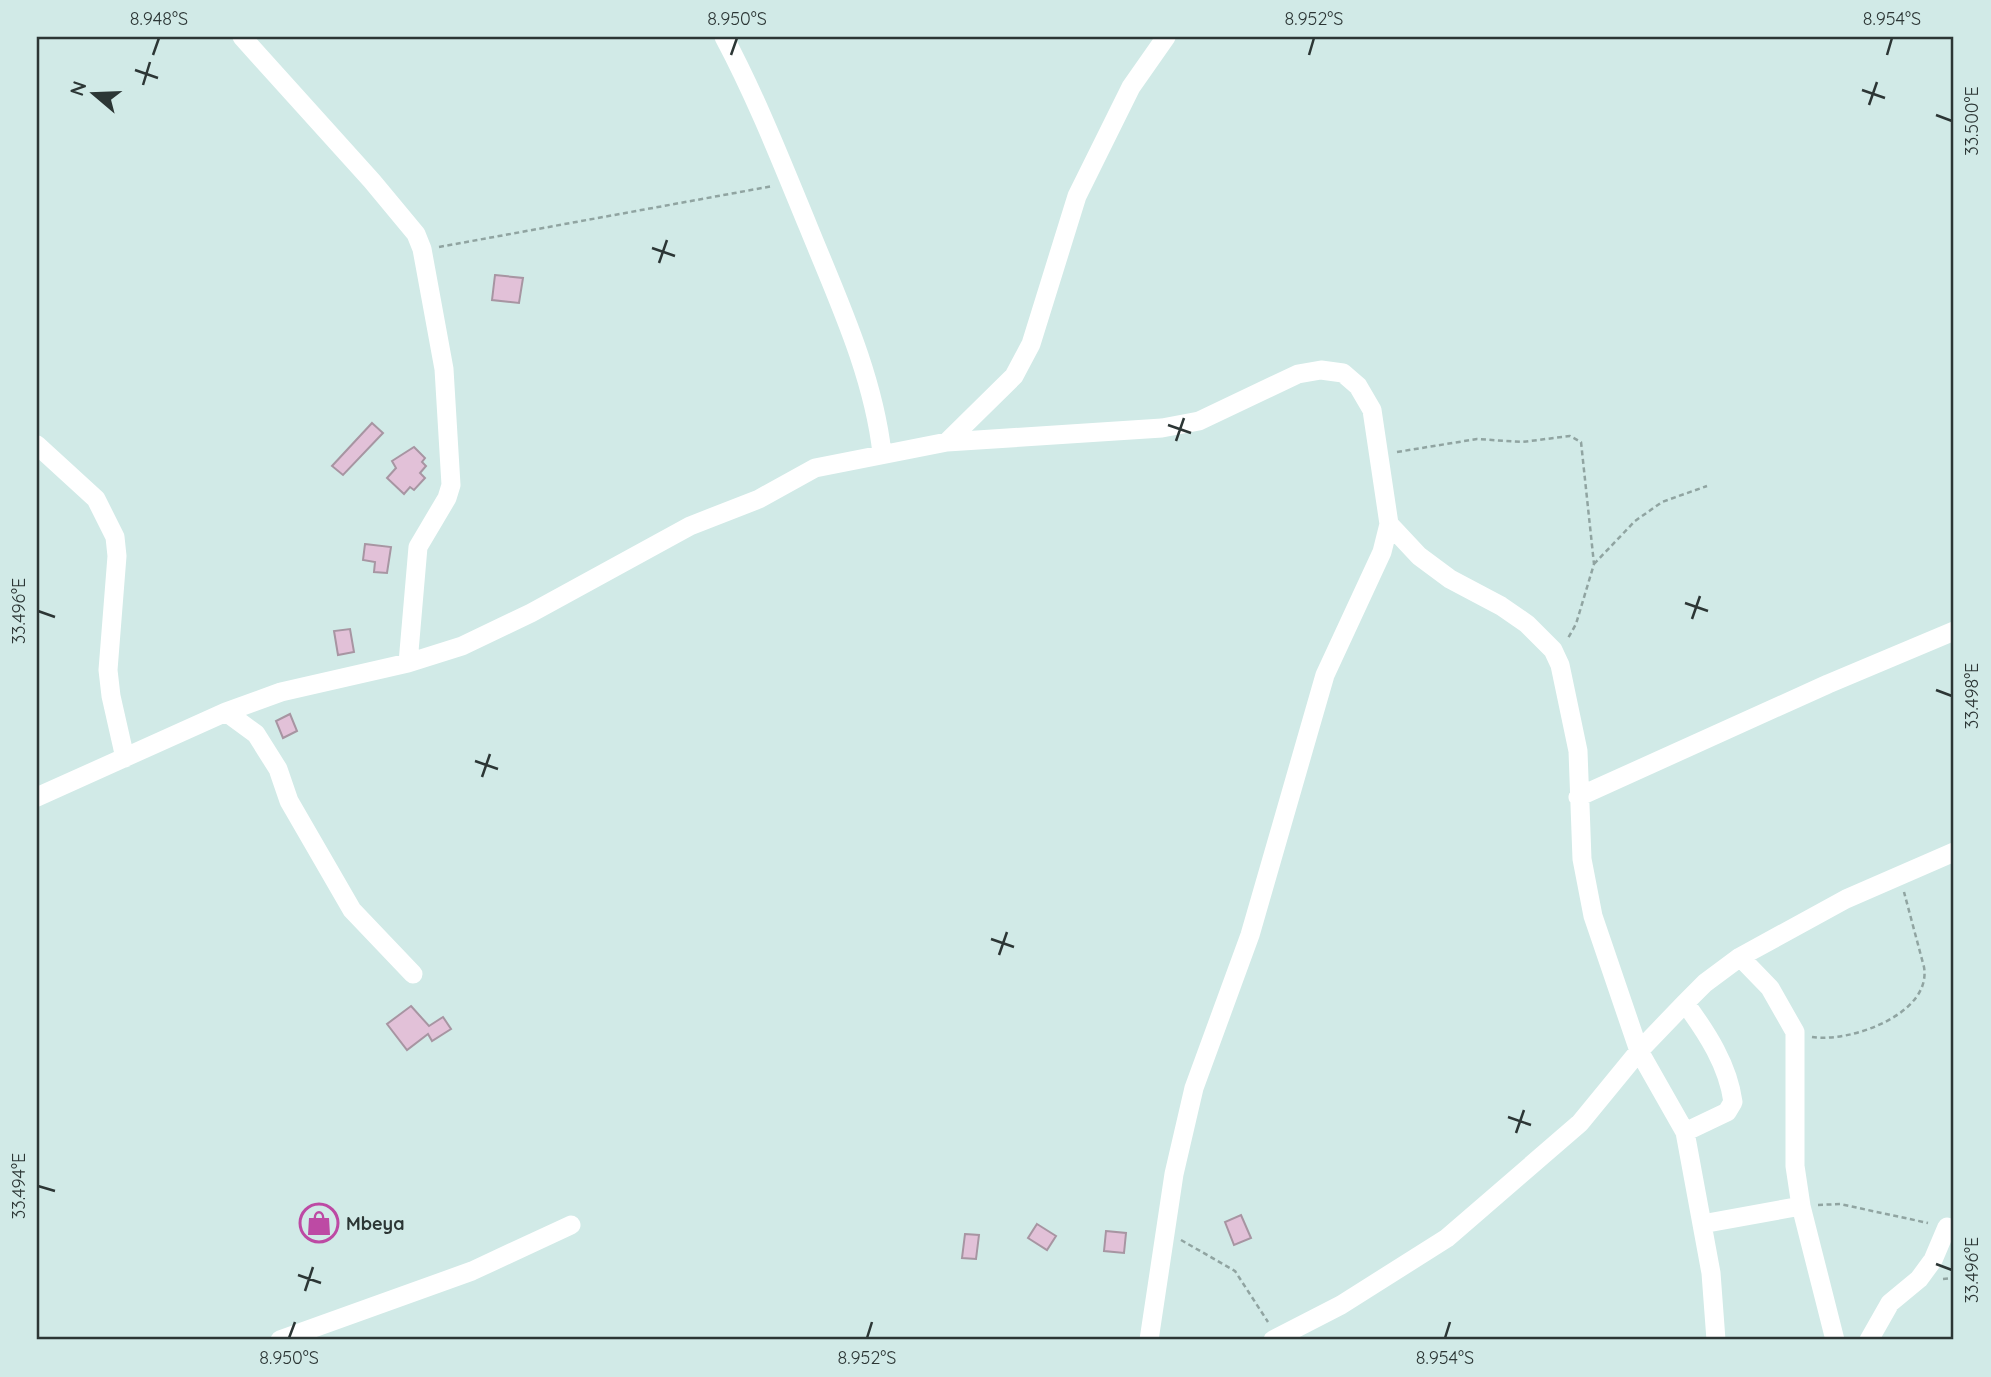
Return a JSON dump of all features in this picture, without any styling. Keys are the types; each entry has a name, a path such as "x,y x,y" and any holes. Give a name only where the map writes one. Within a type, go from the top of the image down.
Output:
{"street":[{"path":"242,37 372,181 416,234 422,250 444,369 451,485 447,498 418,547 408,663"},
{"path":"723,37 790,183 865,370 877,411 882,453"},
{"path":"947,442 1014,376 1031,344 1077,196 1131,87 1166,37"},
{"path":"37,797 226,712 281,692 408,663 462,646 530,613 690,526 759,499 815,468 947,442 1162,428 1199,421 1298,374 1321,370 1343,373 1358,386 1372,410 1390,524 1382,552 1325,675 1250,935 1194,1088 1180,1138 1149,1340"},
{"path":"37,445 96,499 115,537 117,556 108,670 125,758"},
{"path":"1390,524 1419,556 1450,579 1501,606 1527,624 1553,650 1572,716 1578,751 1582,859 1592,916 1639,1051 1685,1132 1711,1273 1716,1340"},
{"path":"1578,797 1828,684 1954,631"},
{"path":"226,712 256,734 278,769 289,802 352,910 413,974"},
{"path":"1275,1338 1341,1305 1447,1238 1580,1123 1639,1051 1685,1003 1705,983 1740,957 1846,899 1954,852"},
{"path":"1740,957 1770,988 1795,1032 1795,1166 1801,1206 1835,1340"},
{"path":"1685,1003 1713,1042 1731,1087 1733,1102 1727,1112 1685,1132"},
{"path":"1702,1224 1801,1206"},
{"path":"280,1340 472,1271 571,1225"},
{"path":"1869,1340 1890,1303 1919,1279 1933,1260 1947,1227"}],"path":[{"path":"422,250 790,183"},
{"path":"1378,447 1399,452 1477,439 1522,442 1576,437 1581,442 1594,564 1576,624 1565,642 1553,650"},
{"path":"1594,564 1635,521 1662,502 1707,486"},
{"path":"1795,1032 1834,1039 1872,1029 1923,992 1926,980 1924,967 1900,875"},
{"path":"1801,1206 1840,1204 1947,1227"},
{"path":"1165,1231 1235,1271 1275,1338"}],"building":[{"path":"495,275 523,278 519,303 492,300"},
{"path":"372,423 383,433 343,475 332,466"},
{"path":"414,447 425,458 422,462 426,466 420,473 425,478 414,490 410,487 404,494 387,478 396,468 392,461"},
{"path":"365,544 391,547 387,573 374,572 375,562 363,560"},
{"path":"350,629 354,652 338,655 334,631"},
{"path":"290,714 297,731 283,738 276,721"},
{"path":"411,1006 429,1026 443,1017 451,1029 432,1041 428,1034 407,1050 387,1024"},
{"path":"1241,1215 1251,1238 1234,1245 1225,1222"},
{"path":"1037,1224 1056,1236 1047,1250 1028,1238"},
{"path":"1106,1231 1126,1233 1124,1253 1104,1251"},
{"path":"965,1234 979,1235 976,1259 962,1258"}],"place":[{"name":"Mbeya","path":"319,1223"}]}
